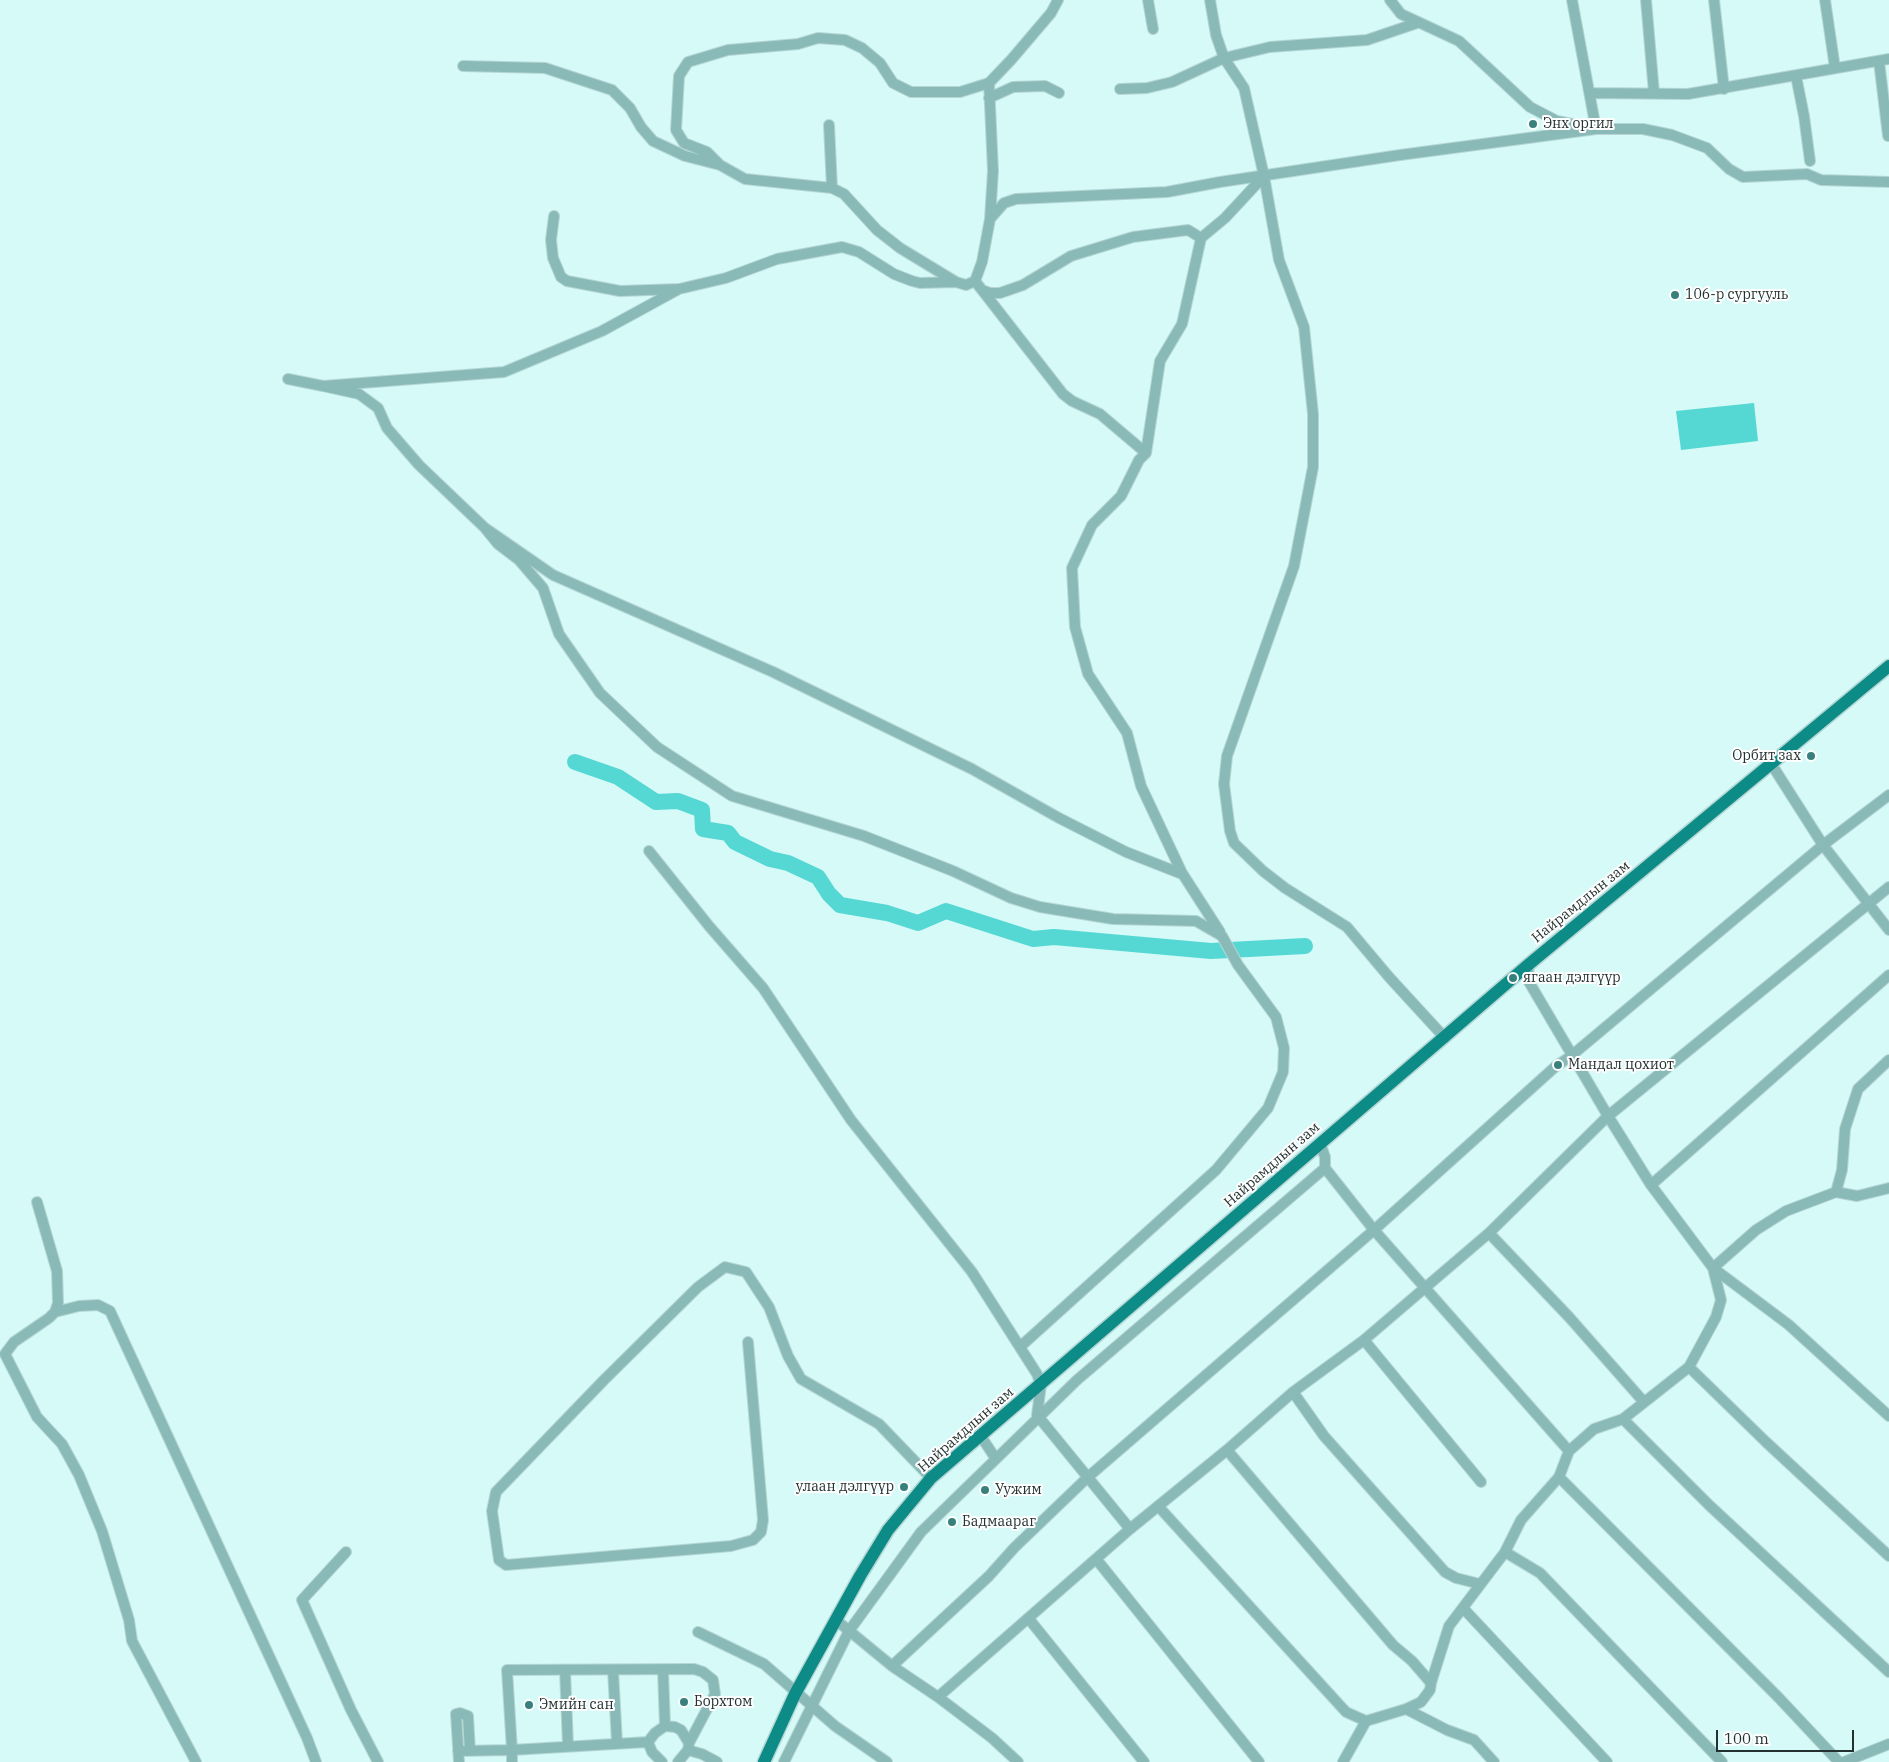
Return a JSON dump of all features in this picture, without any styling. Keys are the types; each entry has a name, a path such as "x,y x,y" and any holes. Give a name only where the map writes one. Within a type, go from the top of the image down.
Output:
{"main road":[{"name":"Найрамдлын зам","path":"764,1762 796,1694 888,1530 931,1478 1528,965 1889,666"}],"street":[{"path":"720,165 707,152 684,143 676,130 680,76 688,62 728,50 798,44 818,38 845,40 862,48 880,63 893,83 911,92 960,92 989,83 1026,42 1058,0"},
{"path":"1148,0 1153,29"},
{"path":"1210,0 1216,34 1224,58 1244,88 1264,176 1279,260 1304,327 1313,414 1313,467 1294,566 1227,756 1224,784 1230,832 1234,843 1284,888 1347,926 1389,978 1445,1038"},
{"path":"1390,0 1401,14 1417,24 1459,41 1530,107 1557,122 1596,129"},
{"path":"1572,0 1596,129"},
{"path":"1646,0 1654,93"},
{"path":"1714,0 1724,89"},
{"path":"1825,0 1834,68"},
{"path":"1120,89 1147,88 1172,82 1224,58 1270,47 1367,40 1417,24"},
{"path":"1590,93 1688,94 1884,60 1888,136"},
{"path":"463,66 545,68 612,90 630,108 641,127 653,141 685,156 720,165 745,179 832,188 844,194 877,230 900,248 956,282 966,285 975,281 982,262 990,219 993,171 989,83"},
{"path":"1796,76 1810,161"},
{"path":"990,98 1013,87 1045,86 1060,93"},
{"path":"828,125 832,188"},
{"path":"990,219 1004,202 1016,199 1167,192 1264,176 1596,129 1643,129 1672,135 1706,148 1729,169 1743,177 1808,174 1821,180 1889,182"},
{"path":"1021,1346 1216,1170 1268,1108 1282,1072 1284,1048 1282,1034 1276,1017 1238,965 1222,936 1182,874 1141,786 1127,733 1088,674 1075,627 1072,568 1092,525 1121,496 1139,460 1146,453 1160,361 1182,324 1201,238 1225,218 1264,176"},
{"path":"554,216 551,240 553,258 562,277 567,281 620,291 679,289 726,278 777,259 842,247 859,252 894,274 912,281 920,283 956,282"},
{"path":"982,290 990,293 1000,293 1023,286 1071,256 1133,237 1188,230 1201,238"},
{"path":"975,281 1063,394 1072,402 1100,414 1146,453"},
{"path":"322,386 504,372 602,331 679,289"},
{"path":"288,379 359,394 378,408 388,428 419,465 485,528 498,544 519,560 543,588 559,634 600,693 657,747 732,796 864,836 952,870 1011,898 1040,907 1112,919 1196,921 1222,936"},
{"path":"485,528 552,575 773,672 972,769 1059,818 1126,852 1182,874"},
{"path":"1772,764 1823,844 1889,930"},
{"path":"892,1666 990,1576 1014,1548 1088,1477 1374,1230 1555,1067 1572,1056 1823,844 1889,795"},
{"path":"649,851 709,926 763,988 851,1120 972,1272 1021,1346 1041,1384 1037,1415 1130,1529"},
{"path":"938,1697 1097,1560 1130,1529 1228,1450 1293,1392 1364,1340 1489,1234 1608,1116 1782,972 1869,905 1889,886"},
{"path":"1528,965 1529,982 1650,1185 1713,1268 1789,1325 1889,1416"},
{"path":"1650,1185 1889,975"},
{"path":"1836,1192 1842,1170 1845,1130 1858,1089 1889,1060"},
{"path":"1320,1143 1325,1157 1325,1168 1374,1230 1569,1451"},
{"path":"784,1762 849,1631 921,1532 1077,1380 1325,1168"},
{"path":"1713,1268 1756,1230 1786,1211 1836,1192 1857,1196 1889,1188"},
{"path":"38,1202 57,1271 58,1303 55,1312"},
{"path":"1489,1234 1569,1317 1643,1401"},
{"path":"748,1342 763,1520 762,1532 753,1540 731,1546 506,1565 499,1560 495,1548 492,1511 496,1492 604,1380 698,1287 725,1267 746,1272 769,1307 788,1356 801,1379 879,1424 931,1478"},
{"path":"1158,1506 1346,1712 1366,1721 1406,1709 1421,1702 1430,1690 1449,1626 1505,1552 1521,1520 1559,1477 1569,1451 1594,1429 1623,1419 1643,1401 1689,1367 1716,1317 1722,1300 1713,1268"},
{"path":"196,1762 132,1640 129,1620 102,1531 80,1475 62,1444 37,1417 6,1354 14,1342 55,1312 79,1306 98,1305 110,1311 307,1738 316,1762"},
{"path":"1364,1340 1481,1482"},
{"path":"1689,1367 1766,1442 1889,1556"},
{"path":"1293,1392 1324,1436 1444,1572 1456,1578 1480,1584"},
{"path":"1623,1419 1709,1505 1889,1672"},
{"path":"980,1435 996,1459"},
{"path":"1228,1450 1393,1645 1412,1660 1431,1683"},
{"path":"1559,1477 1779,1698 1839,1762"},
{"path":"346,1552 302,1600 351,1710 378,1762"},
{"path":"1505,1552 1540,1572 1722,1762"},
{"path":"1097,1560 1259,1762"},
{"path":"1463,1608 1607,1762"},
{"path":"1029,1619 1144,1762"},
{"path":"836,1620 892,1666 938,1697 992,1738 1018,1762"},
{"path":"698,1632 764,1664 812,1707 887,1762"},
{"path":"512,1762 507,1670 694,1669 703,1672 712,1680 715,1694 689,1746 678,1762"},
{"path":"565,1670 568,1746"},
{"path":"613,1670 617,1743"},
{"path":"663,1670 665,1726"},
{"path":"1406,1709 1447,1730 1474,1740 1494,1762"},
{"path":"459,1762 456,1714 460,1713 468,1716 476,1762"},
{"path":"1342,1762 1366,1721"},
{"path":"648,1742 655,1733 665,1726 675,1727 681,1730 689,1746 717,1762"},
{"path":"458,1751 512,1750 648,1742"},
{"path":"648,1742 652,1752 662,1762"},
{"path":"1844,1762 1889,1744"}],"water":[{"path":"1754,403 1758,441 1681,450 1676,411"}],"waterway":[{"path":"575,762 618,777 656,802 678,801 702,810 703,829 728,833 735,842 770,859 788,863 818,877 829,894 840,905 887,913 918,923 946,911 1033,939 1054,937 1211,951 1305,946"}],"place":[{"name":"Энх оргил","path":"1533,124"},
{"name":"106-р сургууль","path":"1675,295"},
{"name":"Орбит зах","path":"1811,756"},
{"name":"ягаан дэлгүүр","path":"1513,978"},
{"name":"Мандал цохиот","path":"1558,1065"},
{"name":"улаан дэлгүүр","path":"904,1487"},
{"name":"Уужим","path":"985,1490"},
{"name":"Бадмаараг","path":"952,1522"},
{"name":"Борхтом","path":"684,1702"},
{"name":"Эмийн сан","path":"529,1705"}]}
